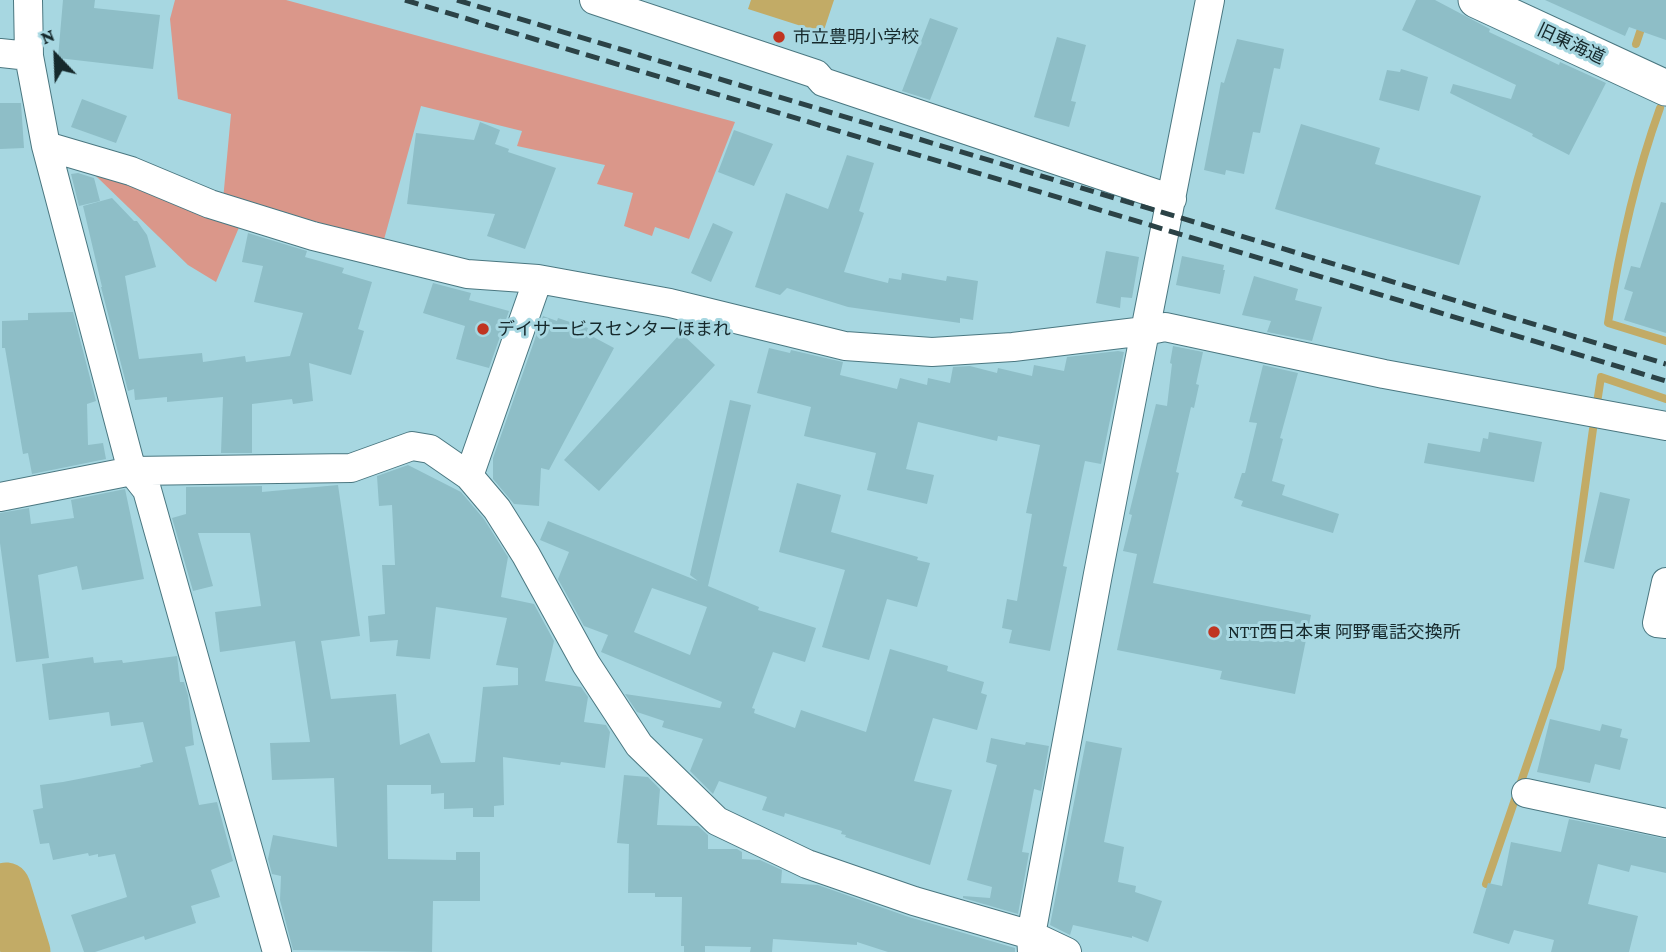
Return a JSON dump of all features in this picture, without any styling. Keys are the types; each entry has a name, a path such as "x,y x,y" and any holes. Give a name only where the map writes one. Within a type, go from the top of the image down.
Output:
{"street":[{"path":"27,0 29,56 46,146 132,471 147,490 277,952"},
{"path":"594,0 816,74 823,82 1172,199"},
{"path":"1032,944 1098,574 1210,0"},
{"name":"旧東海道","path":"1476,0 1666,88"},
{"path":"0,53 29,56"},
{"path":"46,146 131,171 210,204 313,236 467,274 538,279 670,303 845,346 932,352 1013,347 1165,327 1384,374 1666,426"},
{"path":"469,475 538,279"},
{"path":"0,497 132,471 351,468 412,446 430,449 469,475 498,509 586,664 639,745 717,821 807,864 1032,944 1067,952"},
{"path":"1666,582 1657,623 1666,624"},
{"path":"1526,793 1666,823"}],"shaded area":[{"path":"175,0 286,0 735,122 689,239 655,227 652,236 624,226 633,193 597,184 605,165 517,146 522,131 421,106 383,243 223,200 231,114 178,99 170,19"},
{"path":"751,0 834,0 823,33 748,9"},
{"path":"75,160 240,225 216,282 188,265 98,178"}],"building":[{"path":"63,0 95,0 94,8 160,15 153,69 58,58"},
{"path":"1416,0 1435,0 1490,29 1489,32 1559,65 1560,62 1606,83 1569,155 1450,93 1453,84 1511,99 1516,85 1402,30"},
{"path":"1545,0 1666,0 1666,40 1629,27 1625,36"},
{"path":"930,18 958,28 930,100 902,91"},
{"path":"1057,37 1086,45 1071,101 1076,102 1069,127 1034,117"},
{"path":"1237,39 1284,49 1280,69 1274,68 1260,133 1253,132 1244,174 1226,170 1225,175 1204,170 1221,82 1224,83"},
{"path":"1401,69 1428,77 1419,111 1379,100 1387,70 1400,72"},
{"path":"82,99 127,116 116,143 71,127"},
{"path":"0,103 21,103 24,148 0,149"},
{"path":"480,122 500,130 495,144 509,149 508,152 556,168 525,249 487,236 495,214 407,204 416,133 474,140"},
{"path":"1301,124 1380,148 1375,164 1481,196 1459,265 1275,209"},
{"path":"734,130 773,144 754,186 718,172"},
{"path":"847,155 874,163 859,211 864,213 844,272 888,283 889,278 901,280 902,273 946,281 947,276 978,281 973,320 960,318 960,323 848,307 787,288 780,295 755,287 786,193 828,209"},
{"path":"78,173 94,178 100,201 79,206 71,174"},
{"path":"112,198 137,221 147,235 156,267 125,276 139,359 202,353 203,362 245,356 246,362 290,356 303,313 254,302 263,266 242,262 248,233 307,251 305,257 344,268 342,273 372,282 358,329 364,331 351,375 309,363 313,401 293,404 292,399 252,404 252,453 221,453 223,397 167,402 167,397 135,400 134,389 128,391 83,206"},
{"path":"1661,202 1666,203 1666,333 1624,320 1633,292 1624,289 1631,266 1640,268"},
{"path":"713,223 733,232 711,282 691,273"},
{"path":"1106,251 1139,257 1132,298 1121,297 1120,308 1096,303"},
{"path":"1182,256 1224,265 1220,294 1176,285"},
{"path":"1254,276 1298,289 1295,300 1322,307 1312,341 1267,332 1271,321 1242,315"},
{"path":"433,283 471,293 469,300 509,311 489,368 456,359 465,326 423,313"},
{"path":"73,312 96,401 87,404 88,445 103,443 106,459 32,474 28,453 23,454 5,348 2,348 2,321 28,320 28,313"},
{"path":"543,316 588,328 586,333 614,348 549,470 541,468 539,506 514,504 493,479 493,458"},
{"path":"681,333 715,365 599,491 564,460"},
{"name":"NTT西日本東 阿野電話交換所","path":"1173,346 1203,352 1196,384 1199,385 1194,408 1191,407 1176,472 1179,473 1153,583 1311,615 1295,694 1220,679 1222,671 1117,650 1137,554 1123,551 1132,515 1129,514 1156,404 1167,406"},
{"path":"769,348 790,353 791,350 843,362 840,375 897,389 900,378 927,385 928,378 950,383 953,367 970,366 997,373 998,368 1032,376 1034,365 1064,371 1067,357 1124,352 1101,464 1085,461 1063,566 1067,567 1050,651 1009,643 1012,630 1002,628 1007,599 1017,601 1032,514 1026,513 1040,445 998,436 997,441 918,422 906,469 934,475 927,504 867,490 876,453 804,436 811,407 757,393"},
{"path":"1263,365 1298,373 1280,438 1283,439 1272,481 1285,485 1282,495 1339,514 1333,533 1241,506 1243,501 1234,498 1242,473 1245,473 1257,423 1249,422"},
{"path":"730,400 751,405 708,586 759,607 758,610 816,628 805,662 773,652 752,708 755,709 754,713 795,728 801,710 866,732 890,649 948,666 947,671 984,682 981,693 987,695 977,730 933,718 914,781 952,790 930,865 845,837 846,835 841,834 842,831 785,813 784,817 762,810 767,797 719,781 713,794 690,771 703,739 662,727 664,721 637,712 625,694 720,708 722,702 601,652 608,635 584,626 558,579 569,552 540,540 548,521 698,581 690,575","holes":["652,588 707,607 690,655 634,632"]},
{"path":"1489,432 1542,442 1534,482 1424,463 1428,443 1480,452 1483,438 1488,439"},
{"path":"408,465 461,492 484,519 508,557 501,597 534,604 554,641 545,681 581,687 588,697 584,722 606,725 610,732 605,768 503,757 504,805 494,806 494,817 473,817 473,808 444,809 444,793 431,794 431,785 387,785 388,859 456,860 456,852 480,852 480,901 433,901 432,952 293,950 280,900 281,876 272,874 268,859 273,835 337,847 334,778 272,780 270,743 310,742 295,641 220,652 215,612 261,606 250,533 198,533 213,586 193,591 172,518 186,514 186,487 262,486 262,492 338,485 360,636 321,641 331,699 396,694 400,745 429,733 441,763 475,762 483,687 518,685 518,668 496,665 507,618 436,607 430,659 396,656 398,640 370,642 368,616 385,614 382,565 395,565 392,505 379,506 377,476"},
{"path":"797,483 841,495 831,532 918,557 917,560 930,563 917,607 887,599 869,660 822,647 845,570 779,552"},
{"path":"125,489 144,579 82,590 77,566 38,575 49,658 16,662 0,543 0,513 29,508 31,524 74,518 71,500"},
{"path":"1600,492 1630,499 1614,569 1584,562"},
{"path":"177,656 180,682 184,682 188,695 194,745 185,747 199,805 217,802 233,861 211,870 220,897 191,906 196,923 145,940 144,936 95,952 84,952 71,915 127,897 115,854 98,857 98,854 89,856 88,853 53,860 49,843 40,844 33,810 43,808 40,785 141,767 140,765 153,762 143,722 111,726 109,712 49,720 42,664 93,657 94,663 122,660 123,663"},
{"path":"1550,719 1600,731 1602,724 1622,729 1620,737 1628,739 1620,770 1595,764 1590,783 1537,772"},
{"path":"991,738 1025,745 1026,742 1049,746 1041,791 1034,789 1022,852 1029,853 1018,914 963,898 990,898 992,887 967,880 997,765 986,762"},
{"path":"1086,741 1122,748 1104,842 1124,847 1118,882 1136,886 1135,892 1162,901 1148,942 1132,936 1073,925 1070,935 1050,925"},
{"path":"624,775 648,777 660,789 657,825 698,826 708,835 708,849 737,849 742,852 742,859 760,860 782,870 781,883 818,885 909,917 1015,948 1015,952 888,952 857,942 857,945 773,939 772,952 750,952 751,947 705,946 705,952 684,952 684,946 681,946 682,897 628,893 629,844 617,843"},
{"path":"1569,819 1666,839 1666,873 1631,865 1629,872 1598,864 1588,904 1638,916 1629,952 1551,952 1554,940 1514,930 1509,944 1473,933 1488,883 1502,886 1511,842 1561,852"}],"waterway":[{"path":"1636,44 1643,23"},
{"path":"1660,108 1629,214 1608,323 1666,341"},
{"path":"1597,403 1601,377 1666,399"},
{"path":"1486,884 1560,668 1593,429"},
{"path":"0,877 6,887 0,887"},
{"path":"6,887 26,952"}],"railway":[{"path":"405,0 1666,381"},
{"path":"457,0 1666,364"}],"place":[{"name":"市立豊明小学校","path":"779,37"},
{"name":"デイサービスセンターほまれ","path":"483,329"},
{"name":"NTT西日本東 阿野電話交換所","path":"1214,632"}]}
